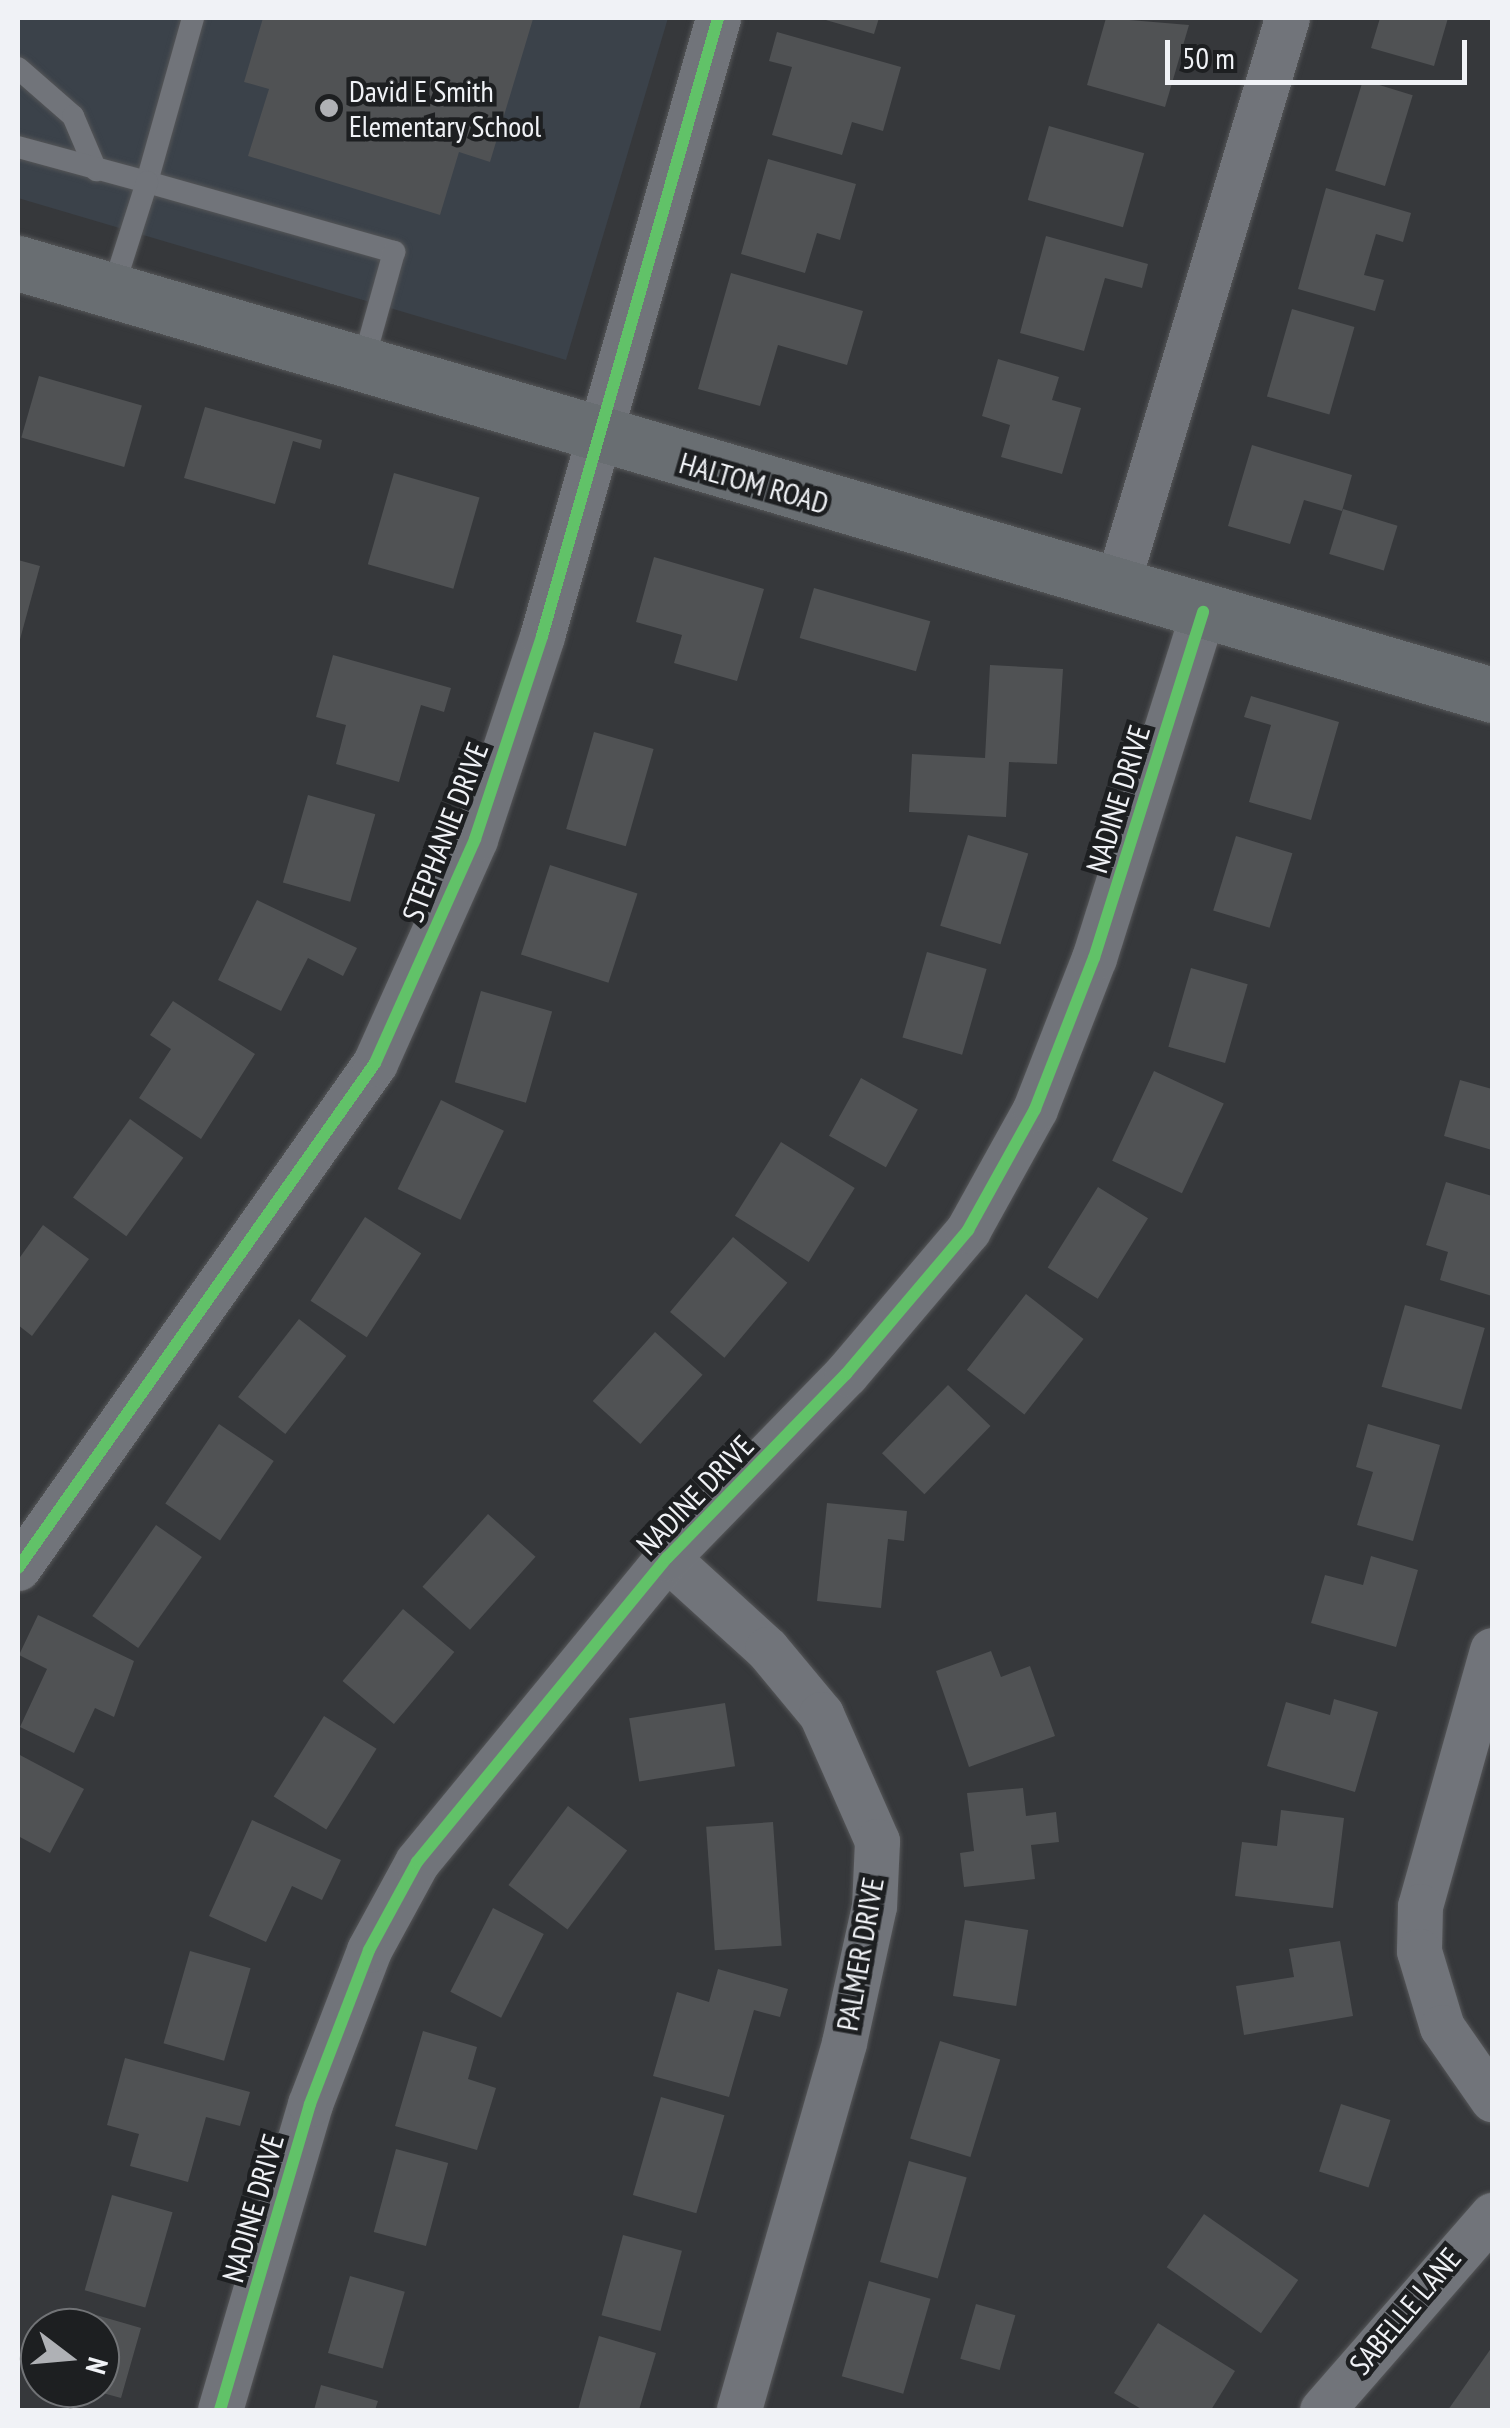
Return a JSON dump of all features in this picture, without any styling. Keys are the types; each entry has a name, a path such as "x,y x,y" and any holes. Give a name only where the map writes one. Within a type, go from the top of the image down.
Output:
{"main road":[{"name":"HALTOM ROAD","path":"18,264 599,438 1492,696"}],"street":[{"name":"STEPHANIE DRIVE","path":"18,1568 192,1316 286,1201 375,1063 475,840 599,438 718,18"},
{"path":"1116,588 1287,18"},
{"name":"NADINE DRIVE","path":"220,2410 310,2104 368,1950 479,1777 667,1558 846,1374 968,1230 1035,1108 1094,958 1203,612"},
{"name":"PALMER DRIVE","path":"667,1558 767,1649 821,1714 877,1841 874,1906 844,2043 739,2410"},
{"path":"1492,1650 1420,1906 1419,1952 1442,2027 1492,2099"},
{"name":"SABELLE LANE","path":"1322,2410 1492,2215"}],"lane":[{"path":"112,292 193,18"},
{"path":"18,68 73,116 96,170"},
{"path":"18,147 394,252 362,366"}],"shaded area":[{"name":"David E Smith Elementary School","path":"18,18 668,18 566,360 18,198"}],"building":[{"path":"263,18 533,19 490,162 459,152 440,215 248,156 269,89 244,82"},
{"path":"819,18 879,18 874,34"},
{"path":"1106,18 1189,25 1165,107 1087,85"},
{"path":"1380,18 1448,18 1434,66 1371,48"},
{"path":"777,32 901,67 883,131 852,122 842,155 772,135 792,67 769,61"},
{"path":"1363,80 1413,95 1385,186 1335,171"},
{"path":"1049,126 1144,153 1123,227 1028,200"},
{"path":"768,159 856,184 840,240 817,233 805,273 741,254"},
{"path":"1326,188 1411,213 1403,242 1376,234 1364,275 1384,280 1375,311 1298,289"},
{"path":"1046,236 1148,264 1142,288 1105,278 1084,351 1020,333"},
{"path":"731,273 863,311 847,365 778,345 760,406 698,389"},
{"path":"1292,309 1354,327 1329,414 1267,396"},
{"path":"998,359 1059,377 1052,400 1081,408 1062,474 1001,457 1010,425 982,416"},
{"path":"39,376 142,405 124,467 21,438"},
{"path":"205,407 322,440 320,449 293,441 275,504 184,478"},
{"path":"1252,445 1352,475 1342,511 1304,500 1290,544 1228,526"},
{"path":"394,473 480,498 453,589 368,564"},
{"path":"1343,509 1398,526 1384,571 1329,554"},
{"path":"654,557 764,589 737,681 674,663 682,635 636,622"},
{"path":"18,560 40,566 19,643 18,643"},
{"path":"814,588 930,621 916,671 800,638"},
{"path":"333,655 451,688 444,712 421,705 399,782 336,764 346,725 316,717"},
{"path":"990,665 1063,669 1057,764 1009,762 1006,817 909,812 912,754 985,758"},
{"path":"1251,696 1339,722 1311,820 1249,802 1271,725 1244,717"},
{"path":"594,732 654,749 626,846 566,829"},
{"path":"308,795 375,814 350,902 283,882"},
{"path":"968,835 1028,853 1000,944 940,926"},
{"path":"1236,836 1292,853 1270,928 1213,911"},
{"path":"550,865 637,893 608,983 521,954"},
{"path":"257,900 357,948 343,976 308,958 281,1011 218,980"},
{"path":"927,952 987,969 962,1055 902,1038"},
{"path":"1191,968 1248,984 1225,1063 1168,1047"},
{"path":"481,991 552,1011 526,1103 455,1082"},
{"path":"173,1001 255,1054 201,1139 139,1098 171,1049 150,1035"},
{"path":"1154,1071 1224,1104 1182,1193 1112,1161"},
{"path":"861,1078 918,1110 886,1167 829,1136"},
{"path":"1460,1080 1492,1089 1492,1150 1444,1136"},
{"path":"441,1100 504,1131 461,1220 398,1189"},
{"path":"130,1119 183,1158 126,1236 73,1197"},
{"path":"781,1142 855,1188 809,1262 735,1216"},
{"path":"1446,1182 1492,1196 1492,1296 1440,1280 1448,1252 1426,1245"},
{"path":"1098,1187 1148,1218 1098,1299 1048,1268"},
{"path":"365,1217 421,1253 367,1337 311,1301"},
{"path":"43,1225 89,1259 32,1336 18,1325 18,1260"},
{"path":"733,1237 787,1283 724,1358 670,1312"},
{"path":"1026,1294 1084,1339 1024,1415 967,1370"},
{"path":"1405,1305 1485,1328 1461,1410 1382,1387"},
{"path":"299,1319 346,1356 285,1434 238,1397"},
{"path":"655,1332 703,1375 640,1444 593,1401"},
{"path":"948,1385 990,1426 924,1494 882,1453"},
{"path":"219,1424 274,1461 220,1540 165,1504"},
{"path":"1368,1424 1440,1445 1413,1541 1357,1525 1373,1472 1356,1467"},
{"path":"827,1503 907,1511 904,1541 888,1539 881,1608 817,1601"},
{"path":"488,1514 536,1557 470,1630 422,1587"},
{"path":"156,1525 202,1557 138,1648 92,1616"},
{"path":"1371,1556 1418,1570 1396,1647 1311,1623 1325,1575 1363,1585"},
{"path":"403,1609 454,1652 394,1724 343,1681"},
{"path":"38,1615 134,1661 114,1717 95,1708 74,1753 20,1727 47,1669 19,1655"},
{"path":"991,1651 1001,1677 1030,1666 1055,1736 969,1767 936,1671"},
{"path":"1334,1699 1378,1712 1355,1792 1267,1766 1286,1702 1330,1715"},
{"path":"725,1703 735,1766 639,1781 629,1718"},
{"path":"324,1716 377,1749 326,1829 274,1797"},
{"path":"18,1754 84,1789 50,1853 18,1836"},
{"path":"1023,1788 1026,1816 1056,1812 1059,1842 1031,1845 1035,1879 964,1887 960,1853 974,1851 967,1793"},
{"path":"568,1806 627,1851 568,1930 508,1885"},
{"path":"1281,1810 1344,1818 1333,1908 1235,1896 1242,1842 1277,1846"},
{"path":"252,1820 341,1860 322,1900 292,1886 266,1942 209,1916"},
{"path":"773,1822 782,1946 715,1950 706,1827"},
{"path":"493,1908 544,1934 501,2018 450,1992"},
{"path":"965,1920 1028,1930 1016,2006 953,1996"},
{"path":"1340,1941 1353,2016 1244,2035 1236,1986 1294,1977 1289,1949"},
{"path":"190,1951 251,1968 224,2061 164,2043"},
{"path":"718,1969 788,1989 780,2017 754,2010 729,2097 653,2076 677,1992 709,2002"},
{"path":"423,2031 477,2047 468,2079 496,2088 477,2150 395,2126"},
{"path":"940,2041 1000,2059 970,2157 910,2139"},
{"path":"125,2058 250,2092 240,2126 206,2117 188,2182 130,2166 139,2134 107,2125"},
{"path":"661,2097 724,2115 696,2213 633,2195"},
{"path":"1341,2104 1390,2120 1369,2188 1319,2172"},
{"path":"396,2149 448,2163 426,2246 374,2232"},
{"path":"909,2161 967,2178 938,2278 880,2262"},
{"path":"112,2195 173,2212 145,2308 85,2290"},
{"path":"1204,2214 1298,2280 1261,2333 1167,2267"},
{"path":"623,2235 682,2251 660,2331 602,2315"},
{"path":"350,2276 405,2292 383,2369 328,2353"},
{"path":"869,2281 931,2299 903,2394 842,2376"},
{"path":"976,2304 1015,2315 1000,2370 960,2359"},
{"path":"120,2322 141,2328 120,2398"},
{"path":"1158,2323 1235,2371 1211,2410 1143,2410 1114,2393"},
{"path":"599,2336 656,2353 639,2410 578,2410"},
{"path":"1492,2347 1492,2410 1448,2410"},
{"path":"321,2385 378,2401 375,2410 314,2410"}],"cycle path":[{"path":"18,1568 375,1063 475,839 542,636 718,18"},
{"path":"220,2410 310,2104 369,1950 417,1862 667,1558 846,1374 968,1230 1035,1109 1094,958 1203,612"}],"place":[{"name":"David E Smith Elementary School","path":"329,108"}]}
